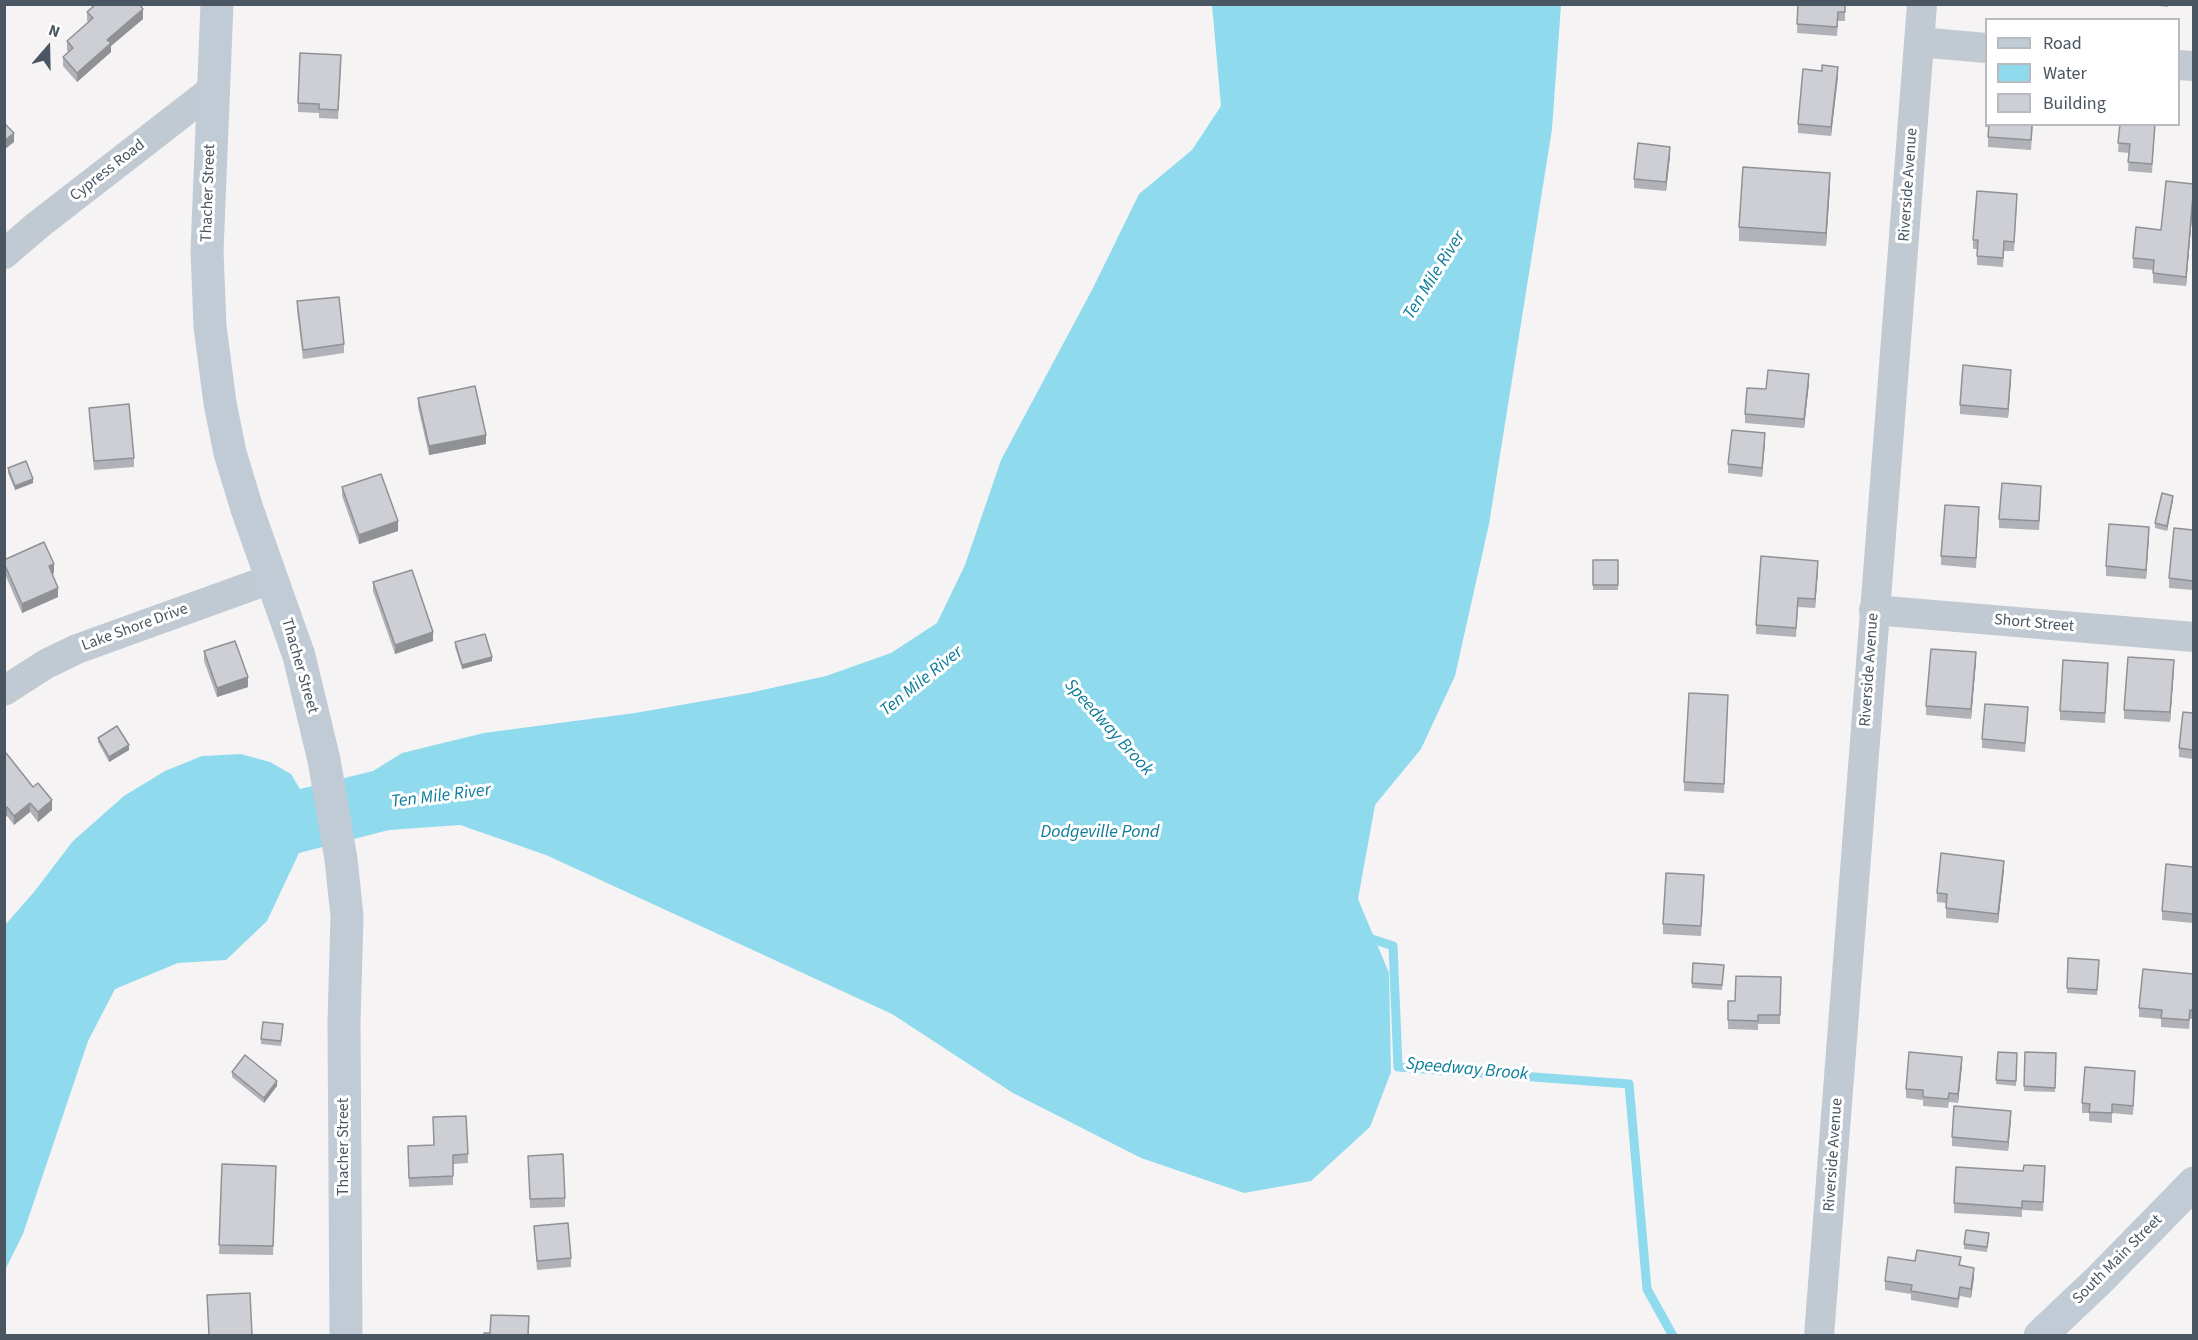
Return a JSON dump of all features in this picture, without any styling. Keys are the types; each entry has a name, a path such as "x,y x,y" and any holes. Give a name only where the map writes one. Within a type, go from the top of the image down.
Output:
{"main road":[{"name":"Thacher Street","path":"217,4 207,251 211,335 220,403 230,453 247,509 299,656 324,760 341,859 347,916 344,1022 346,1335"},
{"name":"South Main Street","path":"2040,1335 2099,1280 2193,1183"}],"street":[{"name":"Riverside Avenue","path":"1819,1335 1922,4"},
{"path":"1919,42 1985,48"},
{"name":"Cypress Road","path":"4,254 212,90"},
{"name":"Lake Shore Drive","path":"4,691 46,664 77,649 271,579"},
{"name":"Short Street","path":"1874,610 2193,637"}],"water":[{"name":"Dodgeville Pond","path":"1212,5 1561,5 1552,129 1489,524 1455,676 1421,749 1375,805 1358,899 1389,973 1391,1072 1370,1127 1311,1181 1244,1193 1141,1158 1013,1093 892,1014 546,855 460,825 389,830 299,853 267,921 226,960 178,963 115,989 88,1041 23,1234 5,1270 5,925 73,841 124,796 165,771 202,756 241,754 270,762 291,774 300,789 373,771 402,753 484,733 635,713 749,693 826,676 891,653 937,623 965,565 1001,460 1093,288 1139,194 1192,150 1221,106"}],"building":[{"path":"96,4 139,4 143,9 107,40 111,43 77,73 63,57 73,48 67,41 93,18 87,12"},
{"path":"1798,4 1845,4 1845,12 1838,12 1837,27 1797,24"},
{"path":"300,53 341,55 338,110 319,109 319,104 298,103"},
{"path":"1822,65 1838,67 1831,127 1798,124 1803,69 1822,71"},
{"path":"4,123 14,133 4,141"},
{"path":"1989,126 2032,126 2031,140 1988,137"},
{"path":"2120,126 2155,126 2152,164 2128,162 2130,144 2118,143"},
{"path":"1638,143 1670,147 1666,182 1634,179"},
{"path":"1743,167 1830,173 1826,233 1739,227"},
{"path":"2166,181 2193,184 2186,277 2153,273 2154,260 2133,258 2136,227 2161,230"},
{"path":"1977,191 2017,194 2014,242 2004,241 2003,258 1977,256 1978,240 1973,240"},
{"path":"339,297 344,344 303,350 297,301"},
{"path":"1963,365 2011,370 2008,409 1960,405"},
{"path":"1768,370 1809,374 1804,419 1745,414 1747,388 1766,389"},
{"path":"475,386 486,435 429,446 418,398"},
{"path":"129,404 134,458 94,461 89,408"},
{"path":"1732,430 1765,433 1762,468 1728,464"},
{"path":"26,461 33,479 15,486 8,468"},
{"path":"381,474 398,521 359,535 342,487"},
{"path":"2002,483 2041,486 2039,521 1999,519"},
{"path":"2162,493 2173,496 2167,526 2155,523"},
{"path":"1945,505 1979,507 1976,558 1941,556"},
{"path":"2109,524 2149,527 2146,570 2106,566"},
{"path":"2174,528 2193,530 2193,581 2169,578"},
{"path":"44,542 54,564 49,566 58,588 22,604 4,560"},
{"path":"1761,556 1818,561 1815,599 1798,598 1796,628 1756,625"},
{"path":"1593,560 1618,560 1618,585 1593,585"},
{"path":"412,570 433,632 395,645 373,582"},
{"path":"485,634 492,657 462,665 455,642"},
{"path":"235,641 248,677 217,688 204,651"},
{"path":"1931,649 1976,652 1971,709 1926,706"},
{"path":"2128,657 2174,660 2170,712 2124,710"},
{"path":"2063,660 2108,663 2105,713 2060,711"},
{"path":"1689,693 1728,695 1724,784 1684,782"},
{"path":"1985,704 2028,707 2025,743 1982,739"},
{"path":"2183,712 2193,713 2193,750 2179,748"},
{"path":"117,726 129,745 109,757 98,738"},
{"path":"6,753 33,787 38,783 52,800 38,812 30,803 14,816 7,807 4,809 4,754"},
{"path":"1941,853 2004,861 1998,914 1946,908 1947,894 1937,893"},
{"path":"2166,864 2193,867 2193,914 2162,911"},
{"path":"1666,873 1704,875 1701,926 1663,924"},
{"path":"2068,958 2099,960 2097,990 2067,988"},
{"path":"1693,963 1724,965 1722,985 1692,983"},
{"path":"2143,969 2193,974 2193,1010 2190,1010 2189,1020 2161,1018 2162,1010 2139,1008"},
{"path":"1736,976 1781,977 1780,1015 1758,1015 1758,1021 1728,1020 1728,1001 1735,1001"},
{"path":"263,1022 283,1024 281,1041 261,1039"},
{"path":"1909,1052 1962,1057 1958,1094 1949,1093 1948,1099 1923,1097 1923,1090 1906,1089"},
{"path":"1998,1052 2017,1053 2016,1081 1996,1080"},
{"path":"2025,1052 2056,1053 2055,1088 2024,1086"},
{"path":"245,1055 277,1081 264,1098 232,1072"},
{"path":"2085,1067 2135,1071 2133,1106 2112,1104 2112,1113 2089,1112 2090,1104 2082,1103"},
{"path":"1954,1106 2011,1111 2008,1142 1952,1137"},
{"path":"466,1116 468,1154 453,1155 453,1176 409,1178 408,1146 434,1145 433,1117"},
{"path":"563,1154 565,1198 530,1199 528,1156"},
{"path":"222,1164 276,1166 273,1246 219,1245"},
{"path":"2024,1165 2045,1166 2043,1202 2022,1201 2022,1208 1954,1203 1956,1167 2023,1171"},
{"path":"568,1223 571,1258 537,1261 534,1226"},
{"path":"1966,1230 1989,1233 1987,1247 1964,1244"},
{"path":"1917,1250 1961,1257 1959,1265 1974,1268 1971,1289 1960,1287 1958,1299 1911,1291 1912,1285 1885,1281 1888,1257 1915,1261"},
{"path":"250,1293 252,1335 209,1335 207,1295"},
{"path":"491,1315 529,1316 528,1335 484,1335 484,1333 490,1333"}],"waterway":[{"name":"Speedway Brook","path":"1366,937 1393,946 1398,1067 1629,1084 1647,1289 1673,1336"}],"water label":[{"name":"Ten Mile River","path":"1435,276"},
{"name":"Ten Mile River","path":"922,682"},
{"name":"Ten Mile River","path":"441,797"}]}
